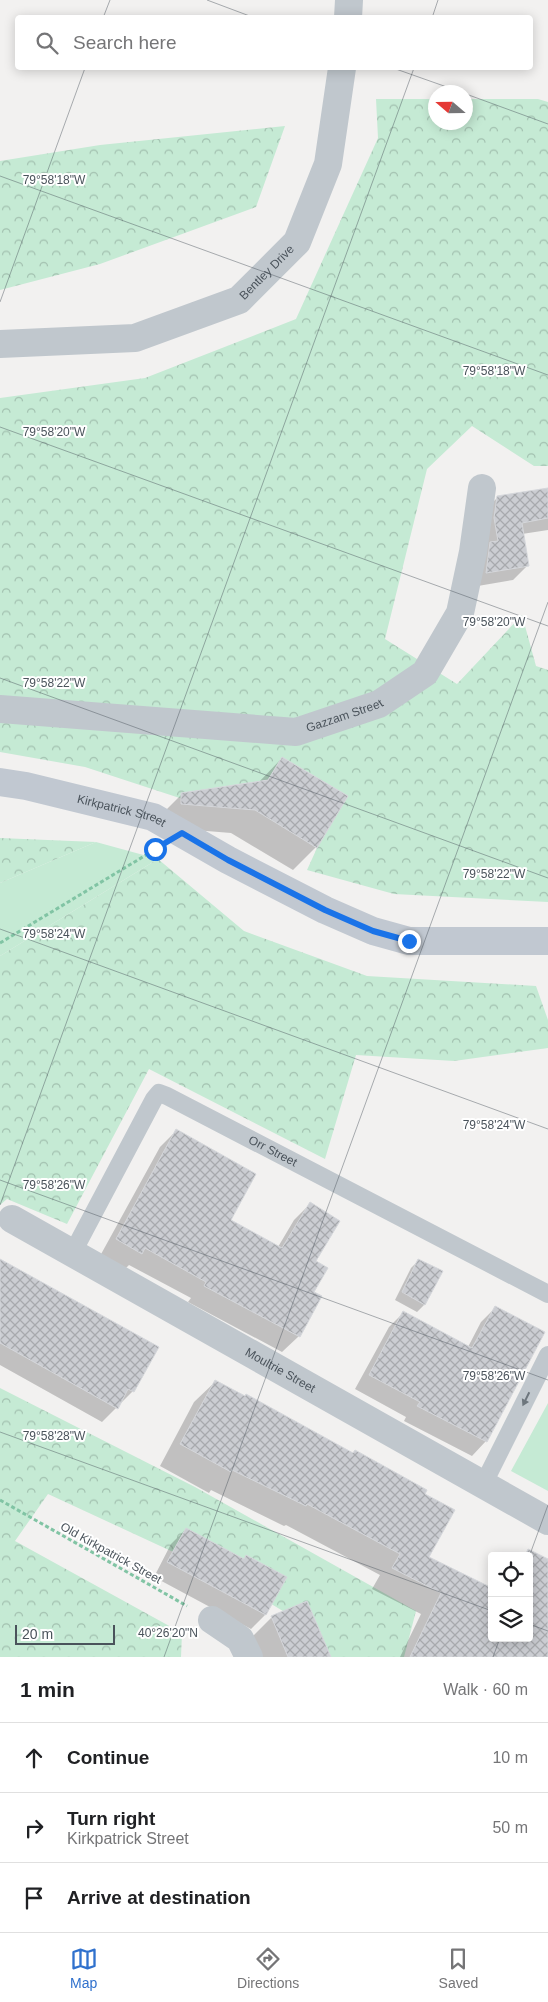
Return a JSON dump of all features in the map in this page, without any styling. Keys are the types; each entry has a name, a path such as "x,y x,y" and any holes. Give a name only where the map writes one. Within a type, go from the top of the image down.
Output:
{"street":[{"path":"348,15 349,0"},
{"name":"Bentley Drive","path":"0,344 135,338 239,300 297,242 328,164 342,70"},
{"name":"Gazzam Street","path":"0,709 296,732 380,704 424,673 460,613 473,552 482,488"},
{"name":"Kirkpatrick Street","path":"0,782 26,786 153,817 228,860 316,905 373,931 409,941 548,941"},
{"name":"Moultrie Street","path":"12,1219 548,1521"},
{"path":"212,1620 240,1638 249,1657"}],"lane":[{"name":"Orr Street","path":"72,1254 154,1099 159,1093 548,1294"},
{"path":"484,1485 548,1355"}],"path":[{"path":"0,943 182,833"},
{"name":"Old Kirkpatrick Street","path":"0,1500 212,1620"}],"green space":[{"path":"376,99 428,99 428,130 473,130 473,99 538,99 548,102 548,466 534,466 472,426 427,469 385,639 457,684 522,615 536,666 548,670 548,902 394,894 307,870 317,848 348,796 282,757 268,780 215,788 204,806 85,767 0,752 0,398 145,378 296,319 378,138"},
{"path":"285,126 256,207 100,264 0,290 0,161 100,145"},
{"path":"0,838 96,842 0,883"},
{"path":"96,842 158,859 0,956 0,883"},
{"path":"158,859 244,931 367,976 536,986 548,1020 548,1048 454,1061 356,1055 325,1159 149,1069 67,1224 7,1199 0,1205 0,956"},
{"path":"0,1388 195,1487 416,1611 404,1657 317,1657 301,1622 225,1576 48,1494 15,1541 182,1633 181,1657 0,1657"},
{"path":"548,1403 548,1491 511,1471"}],"building":[{"path":"548,488 548,518 522,523 529,566 486,573 490,542 498,541 494,518 497,496"},
{"path":"282,757 348,796 317,848 255,810 181,804 181,793 268,780"},
{"path":"176,1129 256,1174 231,1220 282,1248 310,1202 340,1221 316,1261 328,1268 314,1292 322,1296 300,1337 204,1286 206,1282 145,1248 142,1254 116,1239"},
{"path":"0,1259 159,1347 134,1392 128,1389 118,1409 0,1343"},
{"path":"418,1259 443,1271 425,1305 402,1292"},
{"path":"495,1306 545,1332 487,1442 417,1406 420,1402 369,1375 403,1311 472,1348"},
{"path":"215,1380 245,1396 246,1394 353,1453 355,1450 427,1490 425,1494 455,1510 429,1557 488,1586 488,1642 533,1642 533,1552 527,1552 528,1549 548,1559 548,1657 410,1657 441,1593 392,1568 400,1554 307,1504 306,1506 232,1470 231,1472 180,1444"},
{"path":"186,1528 244,1559 246,1555 287,1577 266,1615 167,1562"},
{"path":"307,1601 331,1657 288,1657 271,1616"}],"route":[{"path":"155,849 182,833 228,860 325,910 373,931 409,941"}]}
